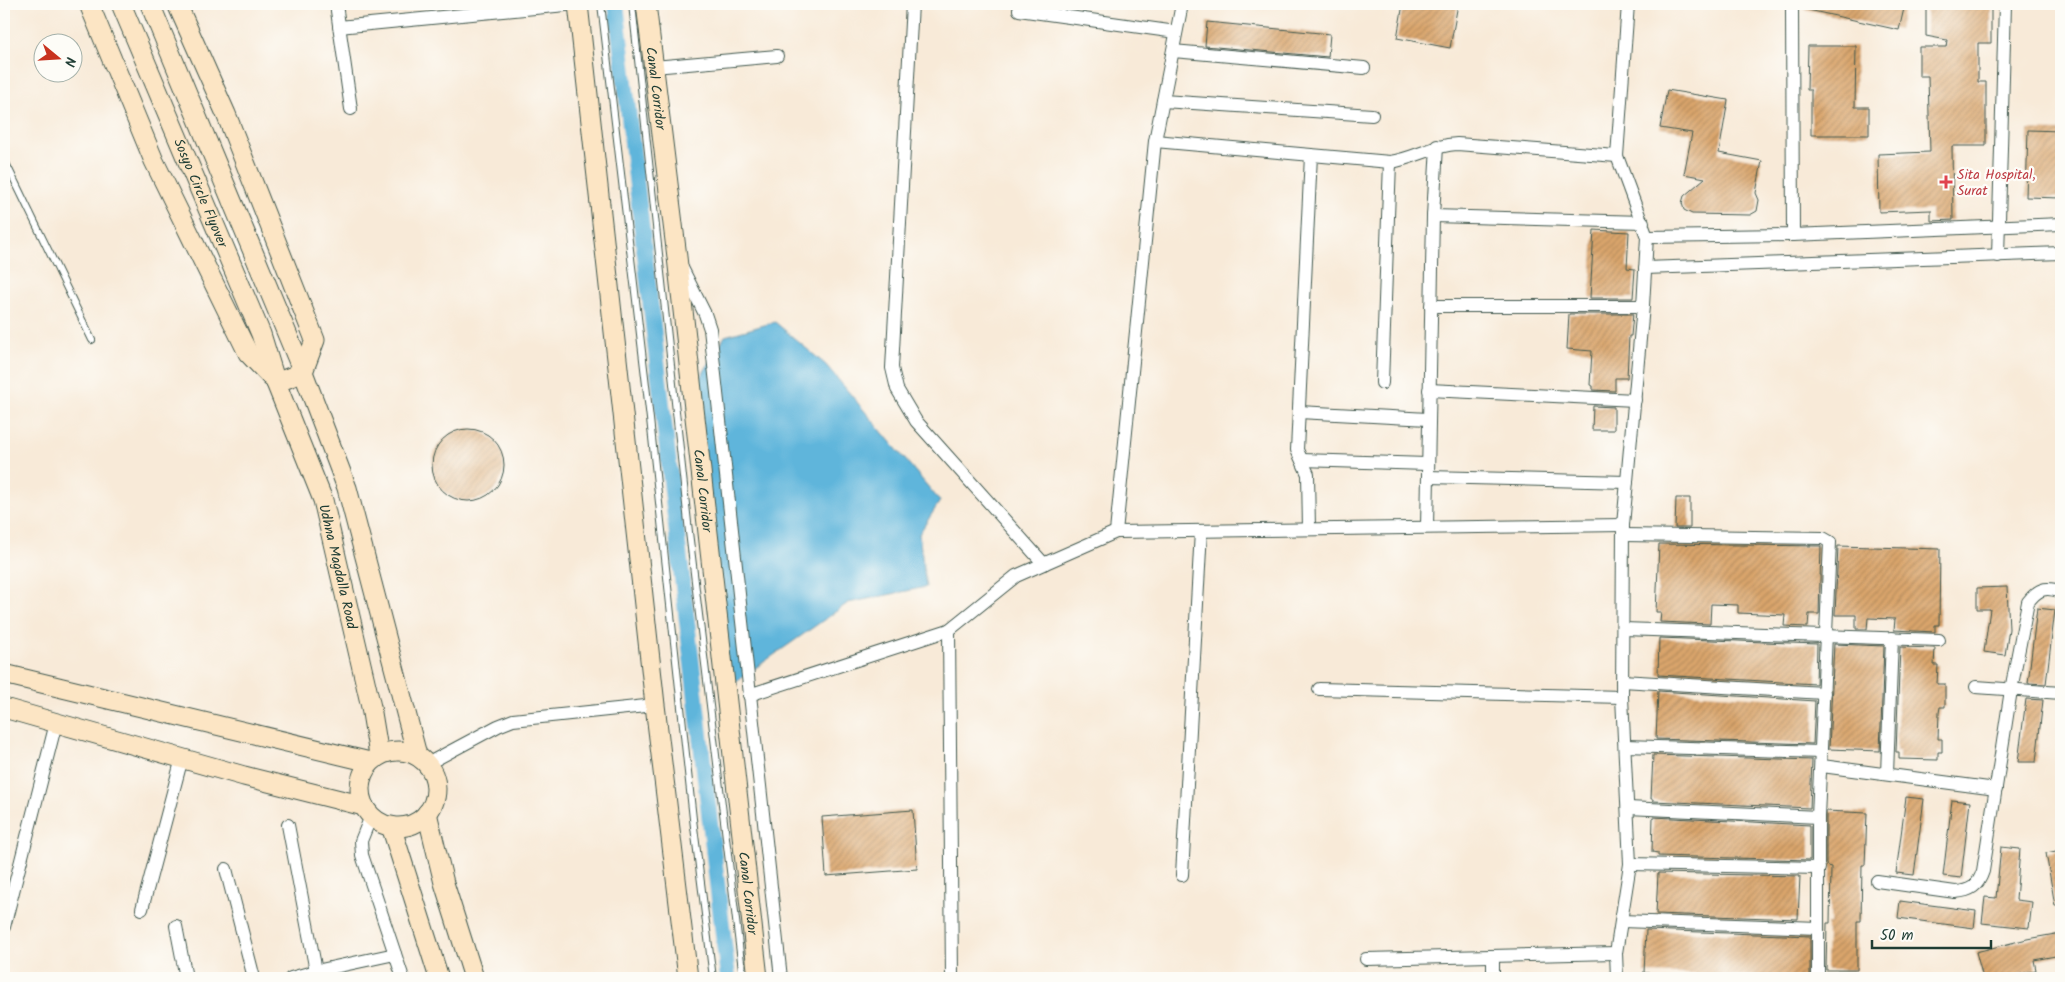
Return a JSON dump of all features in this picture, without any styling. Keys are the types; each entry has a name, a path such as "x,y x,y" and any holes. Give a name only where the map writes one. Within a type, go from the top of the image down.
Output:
{"street":[{"path":"88,4 158,170 248,353 276,383 303,372 315,340 226,114 177,4"},
{"name":"Sosyo Circle Flyover","path":"121,4 261,334 276,383"},
{"name":"Sosyo Circle Flyover","path":"150,4 303,372 347,488 422,760"},
{"path":"336,4 351,109"},
{"path":"340,27 577,4 655,705 688,978"},
{"name":"Canal Corridor","path":"646,4 677,257 758,978"},
{"path":"912,4 892,368 897,389 916,421 1044,564"},
{"path":"1116,532 1155,141 1182,4"},
{"path":"1616,978 1616,953 1630,864 1622,697 1624,530 1647,237 1617,156 1628,4"},
{"path":"1792,4 1793,234"},
{"path":"1998,256 2004,4"},
{"path":"1020,10 1176,32"},
{"path":"1172,51 1364,68"},
{"path":"654,67 777,56"},
{"path":"1163,101 1372,115"},
{"path":"1155,141 1390,162 1398,161 1437,146 1457,144 1617,156"},
{"path":"1427,527 1433,216 1437,146"},
{"path":"1309,529 1308,474 1297,450 1311,155"},
{"path":"1382,383 1390,162"},
{"path":"1433,216 1643,222"},
{"path":"1647,237 1793,234 2061,224"},
{"path":"1645,268 2061,253"},
{"path":"677,257 705,314 710,329 781,978"},
{"path":"1431,306 1643,306"},
{"name":"Udhna Magdalla Road","path":"276,383 323,500 371,707 374,759"},
{"path":"1429,390 1635,400"},
{"path":"1298,412 1428,419"},
{"path":"1302,460 1627,482"},
{"path":"749,695 949,630 1016,576 1116,532 1427,527 1624,530 1827,540 1831,546 1821,752 1822,766 1818,817 1818,978"},
{"path":"1182,875 1201,531"},
{"path":"1877,881 1955,892 1966,891 1980,881 2011,690 2028,602 2036,592 2046,589 2061,592"},
{"path":"1624,629 1938,640"},
{"path":"949,630 952,978"},
{"path":"1887,774 1892,638"},
{"path":"4,674 374,759"},
{"path":"1622,681 1824,693"},
{"path":"1976,687 2061,693"},
{"path":"1319,689 1622,697"},
{"path":"422,760 513,720 655,705"},
{"path":"4,708 367,811 380,822 391,826 404,826 417,822 427,813 434,802 436,788 434,776 422,760 405,751 392,751 374,759 363,772 360,784 360,795 367,811 361,841 362,855 403,978"},
{"path":"4,927 56,723"},
{"path":"1625,746 1821,752"},
{"path":"142,909 182,758"},
{"path":"1822,766 1996,789"},
{"path":"1628,808 1818,817"},
{"path":"427,813 444,883 474,978"},
{"path":"288,825 316,971"},
{"path":"391,826 439,978"},
{"path":"1630,864 1819,868"},
{"path":"226,870 254,978"},
{"path":"1621,921 1818,928"},
{"path":"176,926 186,978"},
{"path":"1366,958 1616,953"},
{"path":"291,978 395,954"},
{"path":"1493,956 1493,978"}],"lane":[{"path":"602,4 650,419 692,809 713,978"},
{"path":"632,4 688,522 743,978"},
{"path":"4,159 92,340"}],"water":[{"path":"775,322 826,365 940,501 919,534 926,587 848,603 724,690 699,380 725,336"}],"building":[{"path":"1403,4 1458,4 1450,48 1397,38"},
{"path":"1804,4 1905,4 1899,30 1804,9"},
{"path":"1926,4 1991,4 1991,43 1978,43 1978,82 1986,82 1986,146 1952,146 1953,220 1931,221 1931,210 1879,212 1878,154 1930,152 1928,76 1919,76 1919,47 1946,47 1947,40 1926,36"},
{"path":"1207,22 1330,34 1328,57 1205,46"},
{"path":"1808,46 1856,46 1855,107 1869,107 1869,135 1811,135 1811,90 1807,90"},
{"path":"1667,90 1728,100 1719,153 1762,161 1756,193 1759,200 1757,211 1750,215 1692,214 1684,210 1682,203 1684,196 1705,178 1684,174 1692,133 1660,128"},
{"path":"2028,130 2061,131 2061,198 2026,197"},
{"path":"1594,230 1629,232 1627,268 1635,269 1633,298 1590,298"},
{"path":"1569,314 1633,314 1631,336 1629,336 1627,378 1615,378 1615,391 1593,390 1593,386 1590,385 1592,351 1567,349"},
{"path":"1593,406 1614,407 1614,430 1592,430"},
{"path":"468,429 488,435 498,445 504,465 498,485 488,495 468,501 448,495 438,485 432,465 438,445 448,435"},
{"path":"1676,498 1690,498 1690,528 1675,528"},
{"path":"1659,544 1821,546 1819,614 1809,614 1808,627 1784,626 1785,615 1738,613 1738,605 1711,604 1710,624 1660,622 1661,612 1656,612"},
{"path":"1838,546 1940,549 1939,625 1935,625 1935,632 1894,630 1895,619 1868,618 1867,629 1856,629 1856,615 1835,615"},
{"path":"2007,587 2009,629 2005,655 1984,652 1990,609 1977,609 1977,588"},
{"path":"2037,608 2055,610 2046,684 2028,683"},
{"path":"1659,638 1817,644 1816,684 1658,675"},
{"path":"1834,644 1884,646 1880,751 1829,749"},
{"path":"1900,647 1935,648 1934,665 1938,665 1937,684 1945,684 1945,707 1940,707 1939,713 1938,739 1942,739 1942,752 1938,752 1938,760 1899,759 1899,752 1896,752"},
{"path":"1658,691 1815,701 1813,744 1656,739"},
{"path":"2026,699 2043,700 2036,762 2018,762"},
{"path":"1653,755 1812,760 1810,808 1653,801 1651,799"},
{"path":"1906,797 1924,799 1914,875 1896,873"},
{"path":"1952,800 1970,802 1961,878 1943,876"},
{"path":"913,810 917,869 826,876 822,817"},
{"path":"1826,811 1867,813 1865,865 1862,865 1861,921 1857,921 1857,970 1826,970 1827,923 1830,923 1831,867 1826,864"},
{"path":"1653,817 1810,825 1810,860 1658,856 1658,853 1652,852"},
{"path":"2001,847 2020,849 2016,900 2032,902 2029,928 1982,923 1985,897 1996,898"},
{"path":"2061,850 2061,906 2055,906 2046,853"},
{"path":"1658,873 1800,876 1798,919 1656,914"},
{"path":"1900,901 1976,911 1974,928 1898,918"},
{"path":"1646,930 1810,936 1810,978 1644,973"},
{"path":"2061,933 2061,955 2034,960 2036,970 2006,978 1983,978 1976,952 2027,939"}],"waterway":[{"path":"616,4 728,978"}],"place":[{"name":"Sita Hospital, Surat","path":"1946,182"}]}
